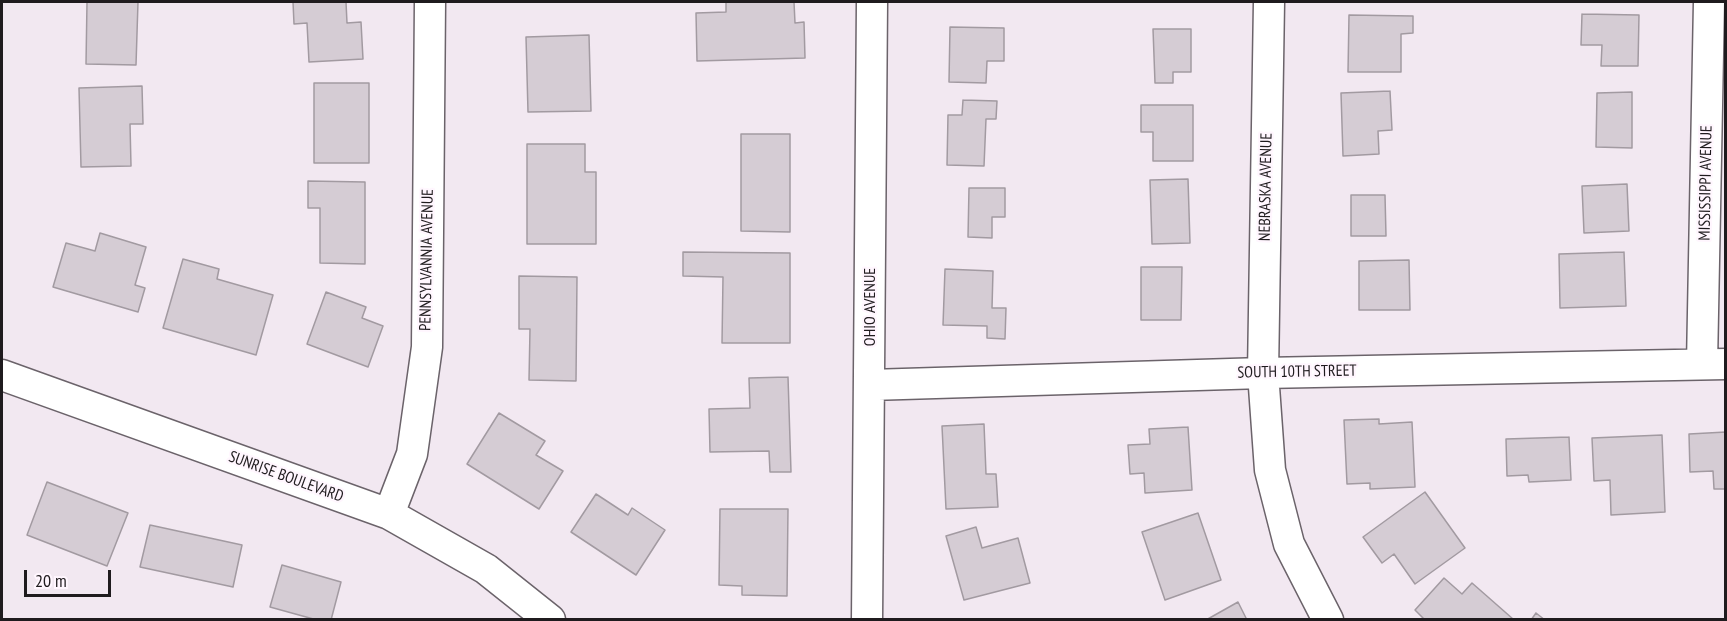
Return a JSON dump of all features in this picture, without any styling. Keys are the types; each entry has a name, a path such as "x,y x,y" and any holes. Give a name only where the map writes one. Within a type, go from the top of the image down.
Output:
{"street":[{"name":"PENNSYLVANNIA AVENUE","path":"389,514 412,454 427,347 430,2"},
{"name":"OHIO AVENUE","path":"868,617 872,2"},
{"name":"NEBRASKA AVENUE","path":"1269,2 1263,372 1269,470 1289,544 1328,620"},
{"name":"MISSISSIPPI AVENUE","path":"1709,2 1714,364"},
{"name":"SOUTH 10TH STREET","path":"870,385 1263,372 1714,364"},
{"name":"SUNRISE BOULEVARD","path":"2,375 389,514 486,569 550,620"}],"building":[{"path":"87,2 138,2 136,65 86,64"},
{"path":"293,2 346,2 347,23 361,22 363,59 309,62 307,23 294,24"},
{"path":"726,2 794,2 795,23 804,22 805,58 697,61 696,13 726,12"},
{"path":"1582,14 1639,15 1638,66 1601,66 1602,45 1581,45"},
{"path":"1349,15 1413,16 1413,33 1401,34 1401,72 1348,72"},
{"path":"950,27 1004,28 1004,61 987,61 986,83 949,82"},
{"path":"1153,29 1191,29 1191,72 1173,72 1173,83 1155,83"},
{"path":"589,35 591,111 528,112 526,37"},
{"path":"314,83 369,83 369,163 314,163"},
{"path":"142,86 143,124 130,124 131,166 81,167 79,88"},
{"path":"1390,91 1392,130 1378,131 1379,154 1343,156 1341,93"},
{"path":"1632,92 1632,148 1596,147 1597,93"},
{"path":"963,100 997,101 996,119 986,119 984,166 947,165 948,115 962,115"},
{"path":"1141,105 1193,105 1193,161 1153,161 1153,132 1141,132"},
{"path":"741,134 790,134 790,232 741,231"},
{"path":"527,144 585,144 585,172 596,172 596,244 527,244"},
{"path":"1188,179 1190,243 1152,244 1150,180"},
{"path":"308,181 365,182 365,264 320,263 320,208 308,208"},
{"path":"1627,184 1629,231 1584,233 1582,186"},
{"path":"969,188 1005,188 1005,217 992,217 992,238 968,237"},
{"path":"1351,195 1385,195 1386,236 1351,236"},
{"path":"100,233 146,247 135,285 145,288 138,312 53,287 66,243 95,251"},
{"path":"683,252 790,253 790,343 722,343 723,277 683,276"},
{"path":"1624,252 1626,306 1560,308 1559,254"},
{"path":"183,259 219,269 217,279 273,295 256,355 163,328"},
{"path":"1409,260 1410,310 1359,310 1359,261"},
{"path":"1141,267 1182,267 1181,320 1141,320"},
{"path":"945,269 993,271 992,308 1006,308 1005,339 987,338 987,326 943,325"},
{"path":"519,276 577,277 576,381 529,380 530,329 519,329"},
{"path":"326,292 366,307 362,318 383,326 368,367 307,344"},
{"path":"788,377 791,472 770,472 769,451 710,452 709,409 750,408 749,378"},
{"path":"499,413 545,441 536,455 563,471 539,509 467,464"},
{"path":"1379,419 1379,424 1412,422 1415,487 1370,489 1370,483 1347,484 1344,420"},
{"path":"984,424 986,474 996,474 998,507 946,509 942,426"},
{"path":"1188,427 1192,490 1145,493 1144,473 1130,474 1128,445 1150,444 1149,429"},
{"path":"1726,432 1726,489 1714,489 1713,471 1690,472 1689,434"},
{"path":"1662,435 1665,512 1611,515 1610,480 1594,481 1592,438"},
{"path":"1569,437 1571,480 1529,482 1528,475 1507,476 1506,439"},
{"path":"47,482 128,513 107,566 27,535"},
{"path":"1425,492 1465,548 1415,584 1394,554 1382,563 1363,537"},
{"path":"596,494 628,515 632,508 665,530 636,575 571,532"},
{"path":"720,509 788,509 787,596 742,595 742,586 719,585"},
{"path":"1198,513 1221,580 1165,600 1142,532"},
{"path":"150,525 242,545 233,587 140,567"},
{"path":"976,527 982,548 1018,538 1030,583 964,600 946,536"},
{"path":"282,565 341,582 331,620 317,620 270,607"},
{"path":"1444,578 1462,594 1472,583 1513,619 1425,620 1415,610"},
{"path":"1238,602 1247,620 1206,620"},
{"path":"1536,613 1545,620 1531,620"}]}
